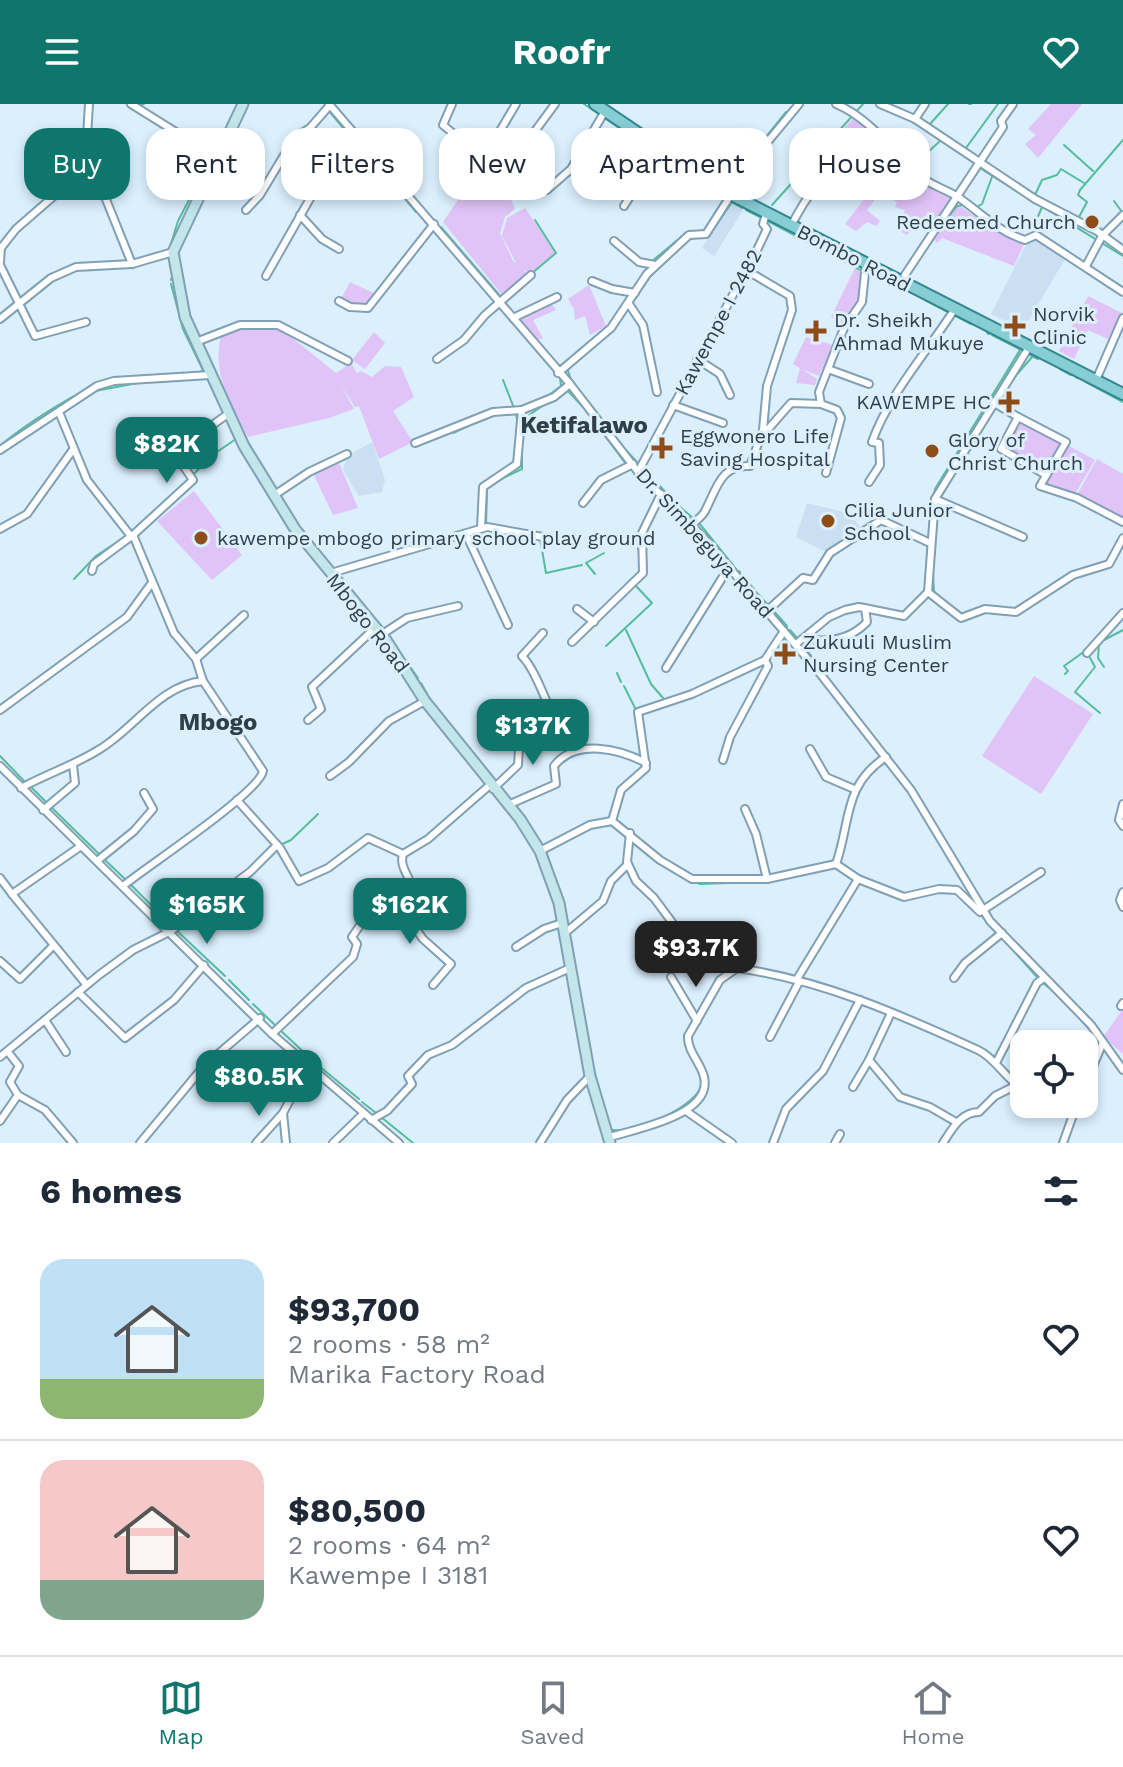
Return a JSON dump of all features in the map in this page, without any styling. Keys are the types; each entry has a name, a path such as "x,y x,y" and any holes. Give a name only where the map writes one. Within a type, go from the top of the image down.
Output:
{"main road":[{"name":"Bombo Road","path":"600,107 630,128"},
{"name":"Bombo Road","path":"736,200 765,222 791,226 1123,394"}],"street":[{"path":"88,128 89,104"},
{"path":"131,104 170,128"},
{"path":"146,104 146,113"},
{"path":"231,128 243,104"},
{"path":"246,210 260,195 295,137 310,128 329,104"},
{"name":"Dr. Simbeguya Road","path":"329,104 349,128"},
{"path":"447,128 443,125 452,104"},
{"path":"502,128 516,104"},
{"path":"538,128 555,104"},
{"path":"773,137 799,104"},
{"path":"836,104 855,113 917,175 958,197 995,227 1025,240 1036,235 1123,292"},
{"path":"880,104 915,119 978,165 1123,250"},
{"path":"915,119 925,104"},
{"path":"901,281 925,240 958,197 1003,127 1001,121 1013,104"},
{"path":"555,183 571,169 600,107"},
{"path":"49,200 16,229 1,248 0,264 35,336 86,322"},
{"path":"106,200 132,264"},
{"path":"0,319 51,278 76,267 132,264 173,252 197,200"},
{"path":"266,276 309,200"},
{"name":"Dr. Simbeguya Road","path":"413,200 570,384 638,472 692,525 796,644 886,757 932,823 980,913 1091,1025 1123,1070"},
{"path":"624,206 628,200"},
{"path":"558,373 611,328 655,265 689,235 706,234 725,200"},
{"path":"791,226 808,200"},
{"path":"300,215 322,239 339,249"},
{"path":"1086,266 1100,238 1123,215"},
{"name":"Kawempe I 2482","path":"638,472 746,270 765,222"},
{"path":"339,301 350,307 368,308 434,224"},
{"path":"614,241 639,262 655,265"},
{"name":"Mbogo Road","path":"173,252 180,299 196,342 228,414 273,496 540,851 555,891 590,1076 610,1140"},
{"path":"821,404 819,392 844,328 862,302 866,263"},
{"path":"692,525 702,516 714,487 728,471 750,466 761,438 767,386 792,304 790,296 746,270"},
{"path":"437,359 464,340 500,301 531,275"},
{"path":"592,281 635,293"},
{"path":"513,318 557,297"},
{"path":"629,304 643,325 657,392"},
{"path":"869,482 880,465 879,443 872,442 874,435 893,399 954,310"},
{"path":"1096,380 1123,318"},
{"path":"196,342 240,325 278,325 348,361"},
{"path":"796,644 829,617 853,608 904,616 928,592 935,499 1029,347"},
{"path":"697,359 720,374 730,395"},
{"path":"828,369 869,384"},
{"path":"0,450 92,389 110,382 210,375"},
{"path":"415,443 493,412 522,410 554,397 570,384"},
{"path":"761,438 791,403 821,404 837,410 841,418 826,473"},
{"path":"994,403 1066,442 1040,486 1077,498 1123,522"},
{"path":"673,405 723,423"},
{"path":"481,528 483,487 517,464 522,410"},
{"path":"59,412 72,451 99,498 131,535 174,633 196,659 203,681 263,771 261,781 123,886"},
{"path":"92,571 94,564 193,480 174,452 228,414"},
{"path":"1018,417 1001,449 1046,475"},
{"path":"0,529 27,514 72,451"},
{"path":"273,496 309,472 347,454"},
{"path":"583,503 601,480 633,464"},
{"path":"572,642 643,573 642,533 661,494"},
{"path":"935,499 1023,537"},
{"path":"767,611 803,578 813,580 830,553 881,520 930,543"},
{"path":"329,573 481,528 543,537"},
{"path":"466,534 508,625"},
{"path":"928,592 961,618 984,609 1013,613 1073,575 1109,564 1123,538"},
{"path":"666,668 729,567"},
{"path":"0,710 127,617 151,584"},
{"path":"308,720 321,709 312,687 378,632 407,618 458,606"},
{"path":"805,639 842,639 852,635 867,622 865,608"},
{"path":"577,609 594,622"},
{"path":"1087,653 1123,613"},
{"path":"196,659 244,615"},
{"path":"612,821 621,790 641,775 646,763 638,712 692,694 765,660 784,631"},
{"path":"272,1034 353,957 357,944 352,937 357,926 413,894 401,863 403,854 428,839 518,765 519,749 557,723 536,684 533,668 522,656 543,633"},
{"path":"723,760 730,737 768,666 765,660"},
{"path":"21,788 51,771 73,765 119,736 169,693 203,681"},
{"path":"330,776 349,762 389,721 425,701"},
{"path":"507,806 556,784 554,766 566,755 606,749 635,756 646,763"},
{"path":"810,749 828,779 854,789"},
{"path":"836,864 854,789 871,767 886,757"},
{"path":"43,810 75,783 73,765"},
{"path":"0,766 260,1018 272,1034 399,1143"},
{"path":"97,861 134,831 153,809 144,793"},
{"path":"237,800 277,845 299,881 333,865 368,838 403,854"},
{"path":"1123,804 1119,820 1123,826"},
{"path":"745,809 756,834 767,879"},
{"path":"540,851 590,825 612,821 685,877 722,881 767,879 836,864 858,879 904,897 939,889 957,890 980,913 1041,872"},
{"path":"630,833 628,864 636,881 654,898 683,937 699,947 708,943 717,956 737,968 828,987 935,1029 988,1055 1010,1076"},
{"path":"0,1057 86,984 133,950 171,931 250,872 277,845"},
{"path":"12,894 81,846"},
{"path":"563,935 603,901 611,881 628,864"},
{"path":"0,878 86,984"},
{"path":"770,1037 798,981 858,879"},
{"path":"1123,892 1120,900 1123,907"},
{"path":"397,903 423,939 451,964 433,985"},
{"path":"516,947 560,923"},
{"path":"954,978 965,963 1002,933"},
{"path":"0,961 20,979 53,946"},
{"path":"78,992 125,1038 174,1000 204,965"},
{"path":"371,1120 387,1111 407,1091 412,1084 408,1076 421,1060 439,1048 452,1045 532,984 570,968"},
{"path":"610,1140 686,1111 704,1089 703,1075 687,1040 720,980 737,968"},
{"path":"671,977 697,1021"},
{"path":"996,1063 1037,983 1044,978"},
{"path":"773,1143 786,1109 823,1071 860,1000"},
{"path":"853,1087 891,1013"},
{"path":"140,1143 216,1055 260,1018"},
{"path":"45,1020 66,1052"},
{"path":"1098,1054 1103,1042"},
{"path":"8,1052 19,1066 10,1082 18,1095 45,1110 73,1143"},
{"path":"216,1055 233,1078"},
{"path":"869,1060 900,1097 930,1107 956,1122"},
{"path":"256,1143 283,1113 308,1066"},
{"path":"540,1143 567,1100 590,1076"},
{"path":"943,1143 956,1122 973,1111 979,1112 995,1096 1010,1091"},
{"path":"0,1121 18,1095"},
{"path":"686,1111 732,1143"},
{"path":"283,1113 286,1143"},
{"path":"333,1143 363,1114"},
{"path":"1063,1143 1072,1118"},
{"path":"835,1143 840,1134"}],"shaded area":[{"path":"1051,104 1082,104 1038,158 1025,144 1036,135 1028,129"},
{"path":"856,115 868,128 844,128"},
{"path":"930,184 955,197 932,229 917,224 907,235 897,230 905,210 895,207 897,202 892,200 930,200"},
{"path":"458,200 511,200 515,209 505,217 500,233 513,261 516,263 502,236 507,218 525,208 556,253 529,274 523,269 527,274 503,296 443,222"},
{"path":"864,200 874,200 867,210 880,221 876,226 867,222 856,231 845,224"},
{"path":"731,203 743,210 714,256 702,248"},
{"path":"957,204 984,223 1025,242 1014,266 942,238 937,243 931,235"},
{"path":"1037,237 1068,254 1023,330 991,314 1027,243"},
{"path":"855,268 861,272 861,293 844,324 831,317"},
{"path":"350,282 376,294 368,307 352,306 341,299"},
{"path":"589,285 606,326 590,335 585,316 575,320 574,309 568,299"},
{"path":"1088,296 1122,313 1108,339 1088,330 1074,359 1059,351"},
{"path":"551,303 556,310 533,320 543,338 536,341 520,318"},
{"path":"280,328 336,373 351,363 357,373 361,371 372,377 385,366 401,367 414,397 393,411 413,442 379,459 359,406 355,407 341,385 354,409 248,437 221,376 221,337 236,329"},
{"path":"374,332 385,343 365,369 352,360"},
{"path":"806,337 833,345 819,376 802,369 817,379 815,385 796,383 800,368 793,364"},
{"path":"1021,420 1063,444 1044,474 1003,448"},
{"path":"372,442 385,480 382,492 359,496 343,470 347,456"},
{"path":"1069,446 1095,460 1073,497 1044,484"},
{"path":"1097,459 1123,474 1123,520 1077,495"},
{"path":"339,463 358,508 333,515 313,473"},
{"name":"kawempe mbogo primary school play ground","path":"194,491 242,555 212,580 157,521"},
{"name":"Cilia Junior School","path":"807,503 848,513 862,529 828,553 796,537"},
{"path":"1034,676 1093,714 1041,794 982,756"},
{"path":"1123,1009 1123,1054 1103,1037"}],"waterway":[{"path":"136,104 144,104"},
{"path":"584,104 619,128"},
{"path":"772,205 863,104"},
{"path":"930,124 948,104"},
{"path":"966,148 998,104"},
{"path":"548,119 557,107"},
{"path":"329,111 343,128"},
{"path":"773,128 786,112"},
{"path":"912,121 940,139"},
{"path":"1078,219 1087,202 1078,195 1080,190 1123,140"},
{"path":"930,150 940,141"},
{"path":"1064,145 1093,171"},
{"path":"959,152 986,172 1123,256"},
{"path":"1035,195 1042,180 1057,175 1061,169 1084,183"},
{"path":"975,208 982,204 992,177"},
{"path":"170,247 189,200"},
{"path":"406,200 416,212"},
{"path":"1114,201 1122,212"},
{"path":"710,234 732,202"},
{"path":"733,203 742,208"},
{"path":"944,222 957,206 964,205"},
{"path":"1031,233 1042,207"},
{"path":"746,210 760,217"},
{"path":"426,212 435,222"},
{"path":"420,215 426,221"},
{"path":"531,274 556,253 535,220"},
{"path":"766,225 768,221 826,252"},
{"path":"441,227 501,297"},
{"path":"651,262 686,233"},
{"path":"687,239 704,237"},
{"path":"839,258 846,262"},
{"path":"855,267 860,270"},
{"path":"615,328 654,271"},
{"path":"171,284 183,329 203,370 200,372"},
{"path":"925,300 948,312"},
{"path":"506,303 513,313"},
{"path":"506,314 560,378 561,386 549,395"},
{"path":"954,315 971,324"},
{"path":"697,354 715,321"},
{"path":"470,337 479,327"},
{"path":"992,335 1019,349"},
{"path":"552,359 560,366 596,336"},
{"path":"928,539 935,489 1020,350"},
{"path":"1028,354 1038,359"},
{"path":"1013,379 1033,356"},
{"path":"682,380 694,360"},
{"path":"570,366 568,371 572,382"},
{"path":"1060,369 1071,375"},
{"path":"207,377 223,411"},
{"path":"0,446 40,416 76,395 119,379"},
{"path":"503,380 514,408 526,406"},
{"path":"95,391 143,382"},
{"path":"1086,382 1123,402"},
{"path":"560,396 568,391 583,407"},
{"path":"525,418 545,404"},
{"path":"586,410 596,425"},
{"path":"516,413 518,426"},
{"path":"453,433 468,426"},
{"path":"599,428 626,464"},
{"path":"193,475 211,456 236,439"},
{"path":"499,480 522,469 522,445"},
{"path":"622,446 637,462"},
{"path":"483,484 501,471"},
{"path":"649,476 655,481"},
{"path":"658,484 669,496"},
{"path":"486,526 487,490"},
{"path":"642,526 655,499"},
{"path":"149,517 167,500"},
{"path":"672,500 694,519"},
{"path":"699,523 736,569"},
{"path":"74,579 96,556 129,534"},
{"path":"540,538 546,573 582,565"},
{"path":"638,544 638,549"},
{"path":"927,571 928,546"},
{"path":"595,574 586,563 604,553"},
{"path":"315,561 354,608"},
{"path":"933,573 934,594"},
{"path":"742,575 754,589"},
{"path":"606,646 652,603 636,586"},
{"path":"756,592 768,605"},
{"path":"772,609 787,626"},
{"path":"84,645 118,620"},
{"path":"381,627 418,678"},
{"path":"626,630 651,684 663,698"},
{"path":"790,630 798,639"},
{"path":"1104,640 1123,630"},
{"path":"803,645 833,685"},
{"path":"1099,645 1098,658 1104,667"},
{"path":"1065,674 1068,671 1064,666 1085,651"},
{"path":"1089,656 1095,667 1075,692 1100,713"},
{"path":"617,673 621,682"},
{"path":"421,683 433,705"},
{"path":"624,686 636,710"},
{"path":"851,719 868,741"},
{"path":"872,746 880,756"},
{"path":"0,756 25,782"},
{"path":"31,787 46,802"},
{"path":"51,807 99,854"},
{"path":"280,845 291,840 318,814"},
{"path":"546,852 553,873"},
{"path":"105,860 126,880"},
{"path":"678,874 700,884 757,882"},
{"path":"131,885 172,926"},
{"path":"981,915 988,923"},
{"path":"176,930 225,976"},
{"path":"995,930 1037,977"},
{"path":"116,959 133,946"},
{"path":"87,980 111,963"},
{"path":"229,980 249,1000"},
{"path":"1043,983 1057,994"},
{"path":"253,1004 276,1026"},
{"path":"1072,1010 1090,1030"},
{"path":"15,1041 43,1018"},
{"path":"280,1030 309,1057"},
{"path":"1102,1051 1104,1049 1117,1067"},
{"path":"319,1066 359,1099"},
{"path":"594,1071 612,1134"},
{"path":"612,1130 623,1130 661,1118 685,1104 701,1088"},
{"path":"137,1143 171,1101"},
{"path":"362,1102 376,1113"},
{"path":"381,1117 413,1143"},
{"path":"1067,1143 1075,1118"}],"place":[{"name":"Redeemed Church","path":"1092,222"},
{"name":"Norvik Clinic","path":"1015,326"},
{"name":"Dr. Sheikh Ahmad Mukuye","path":"816,331"},
{"name":"KAWEMPE HC","path":"1009,402"},
{"name":"Eggwonero Life Saving Hospital","path":"662,448"},
{"name":"Glory of Christ Church","path":"932,451"},
{"name":"Cilia Junior School","path":"828,521"},
{"name":"kawempe mbogo primary school play ground","path":"201,538"},
{"name":"Zukuuli Muslim Nursing Center","path":"785,654"}],"district":[{"name":"Ketifalawo","path":"584,425"},
{"name":"Mbogo","path":"218,722"}]}
